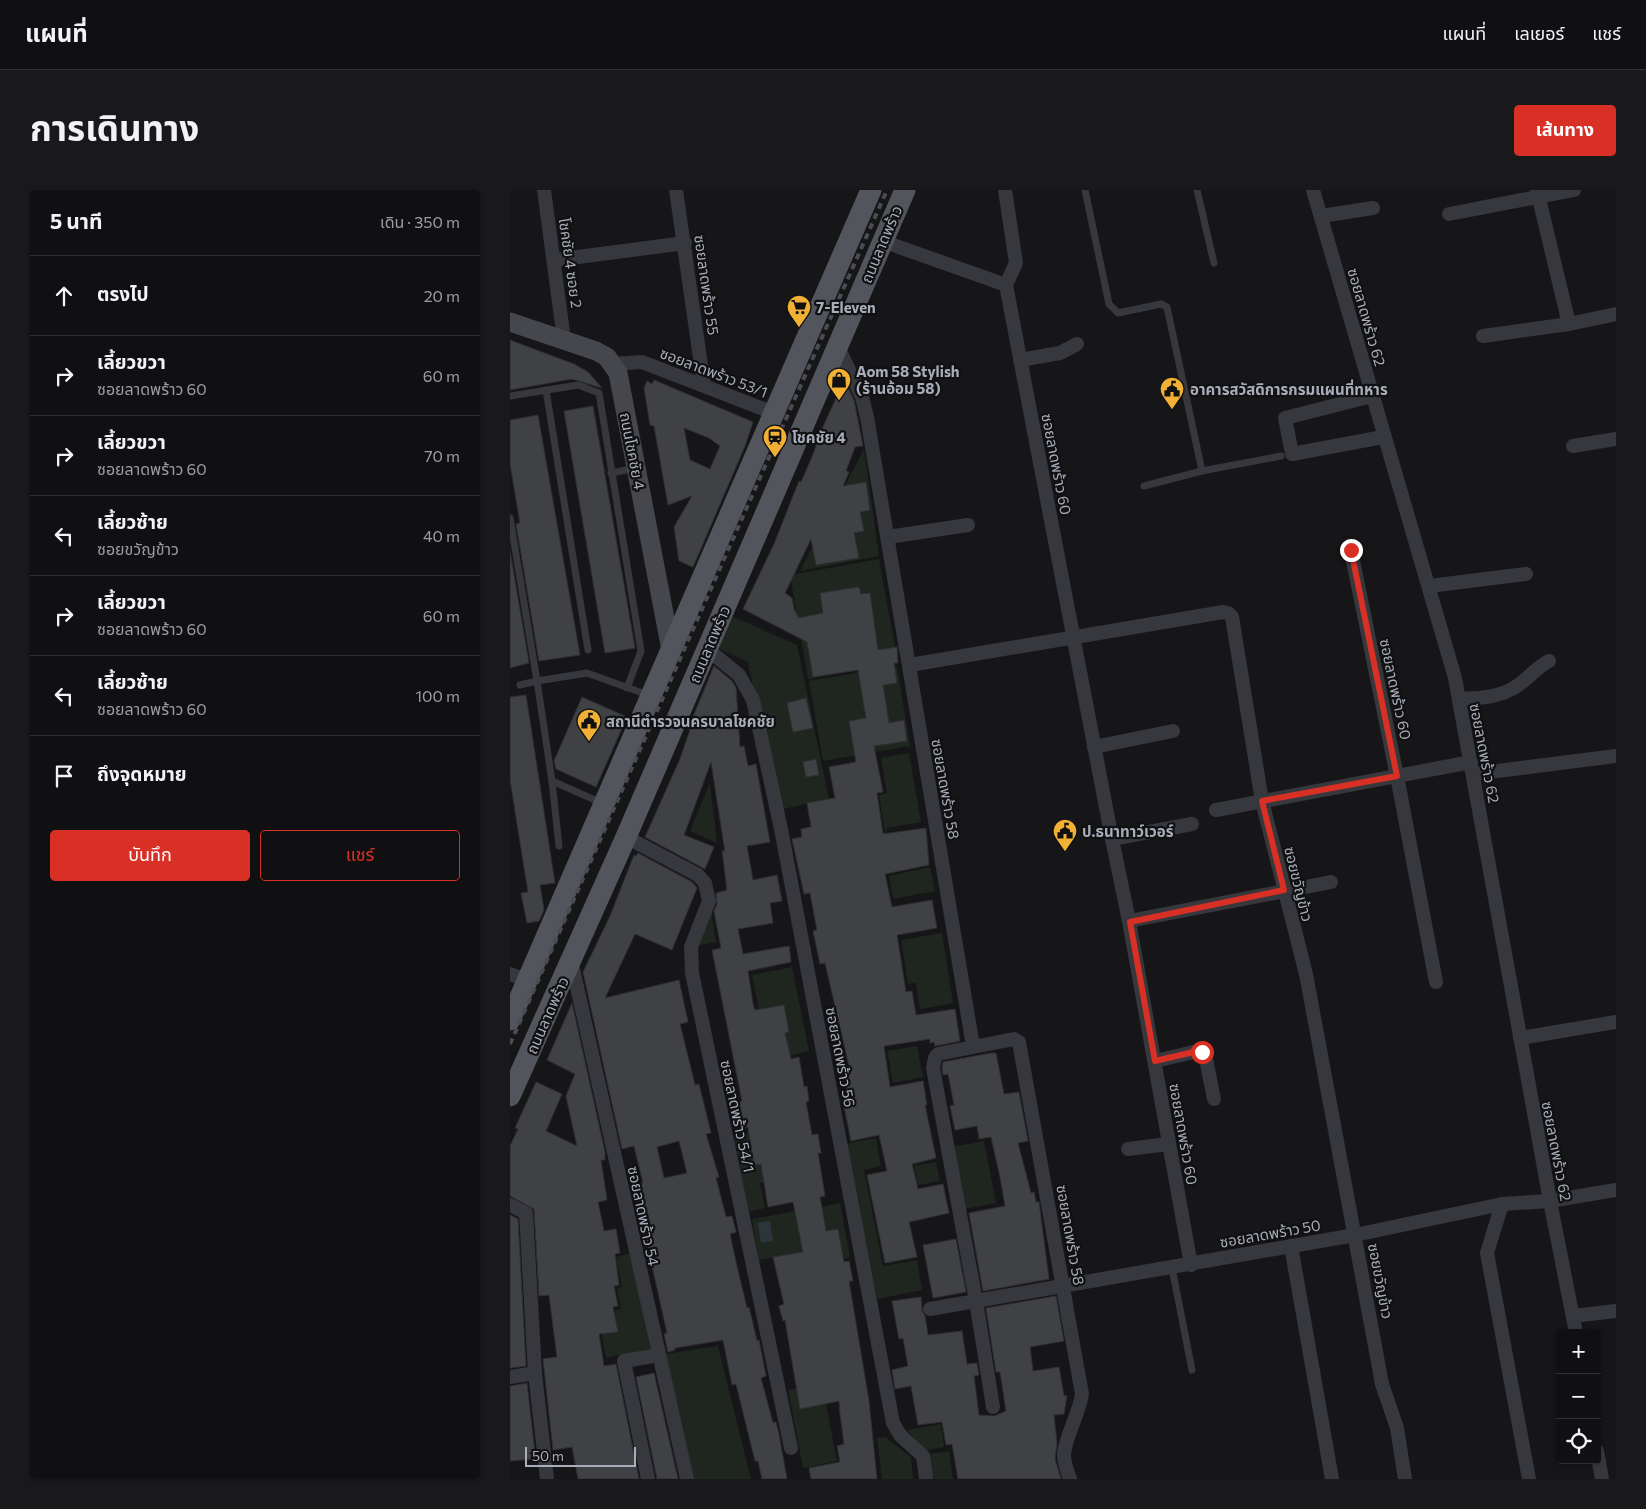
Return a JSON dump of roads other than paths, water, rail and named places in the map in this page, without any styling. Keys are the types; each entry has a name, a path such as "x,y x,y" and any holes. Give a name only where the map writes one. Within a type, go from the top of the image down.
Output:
{"main road":[{"name":"ถนนลาดพร้าว","path":"510,1020 518,977 604,804 871,190"},
{"name":"ถนนลาดพร้าว","path":"510,1096 626,838 905,190"},
{"path":"510,322 596,351 612,364"},
{"name":"ถนนโชคชัย 4","path":"612,364 618,373 671,650"}],"street":[{"name":"โชคชัย 4 ซอย 2","path":"544,190 555,260 564,340"},
{"name":"ซอยลาดพร้าว 55","path":"676,190 704,386"},
{"path":"882,241 1006,285 1016,263 1004,190"},
{"name":"ซอยลาดพร้าว 62","path":"1313,190 1383,437 1429,586 1459,699 1550,1201 1575,1329"},
{"path":"1449,214 1538,193 1574,190"},
{"path":"1538,193 1568,324"},
{"path":"1321,216 1373,208"},
{"path":"555,260 685,243"},
{"name":"ซอยลาดพร้าว 60","path":"1006,285 1075,636 1112,840 1130,922 1191,1265"},
{"path":"1483,336 1568,324 1616,314"},
{"path":"1020,360 1060,353 1076,344"},
{"name":"ซอยลาดพร้าว 58","path":"838,345 862,397 910,665 973,1046"},
{"name":"ซอยลาดพร้าว 53/1","path":"612,364 642,362 774,413"},
{"path":"1372,396 1286,418 1292,454 1383,437"},
{"path":"1573,446 1616,439"},
{"path":"888,537 968,525"},
{"name":"ซอยลาดพร้าว 60","path":"1351,550 1397,776 1436,982"},
{"path":"1429,586 1526,574"},
{"name":"ซอยขวัญข้าว","path":"910,665 1075,636 1228,613 1232,617 1262,801 1306,974 1356,1235 1382,1384 1397,1428 1405,1479"},
{"name":"ซอยลาดพร้าว 56","path":"707,649 739,675 746,683 753,700 808,971 893,1423 900,1435 923,1456 926,1479"},
{"path":"1459,699 1497,696 1514,689 1540,666 1550,661"},
{"path":"1094,747 1173,731"},
{"path":"1216,810 1397,776 1616,756"},
{"path":"1112,840 1192,824"},
{"name":"ซอยลาดพร้าว 54/1","path":"626,838 698,875 708,891 709,902 690,947 692,973 791,1448"},
{"path":"1130,922 1331,882"},
{"name":"ซอยลาดพร้าว 54","path":"571,960 687,1479"},
{"path":"1520,1038 1616,1022"},
{"name":"ซอยลาดพร้าว 58","path":"993,1407 976,1301 933,1068 938,1054 1014,1039 1019,1042 1082,1394 1080,1409 1066,1443 1064,1457 1070,1479"},
{"path":"1155,1061 1198,1051 1202,1052 1205,1054 1214,1099"},
{"path":"1128,1149 1170,1144"},
{"name":"ซอยลาดพร้าว 50","path":"930,1309 1356,1235 1502,1204 1550,1201 1616,1190"},
{"path":"1502,1204 1487,1252 1529,1479"},
{"path":"510,1205 526,1212 535,1373 547,1479"},
{"path":"1291,1246 1332,1479"},
{"path":"1573,1316 1616,1311"},
{"path":"648,1479 624,1361 659,1355"},
{"path":"510,1377 535,1373"},
{"path":"1599,1464 1602,1479"}],"lane":[{"path":"1085,190 1109,304 1112,310 1118,313 1161,304 1167,308 1202,471"},
{"path":"1197,190 1214,263"},
{"path":"510,396 578,385 599,393 641,651 628,688"},
{"path":"546,390 588,650"},
{"path":"1144,486 1202,471 1281,456"},
{"path":"611,473 636,468"},
{"path":"510,518 552,781 559,846"},
{"path":"520,685 587,673 651,696"},
{"path":"552,781 604,804"},
{"path":"1172,1268 1192,1370"}],"railway":[{"path":"510,1044 887,190"}],"place":[{"name":"7-Eleven","path":"799,328"},
{"name":"Aom 58 Stylish (ร้านอ้อม 58)","path":"839,401"},
{"name":"อาคารสวัสดิการกรมแผนที่ทหาร","path":"1172,410"},
{"name":"โชคชัย 4","path":"775,458"},
{"name":"สถานีตำรวจนครบาลโชคชัย","path":"589,742"},
{"name":"ป.ธนาทาว์เวอร์","path":"1065,852"}]}
